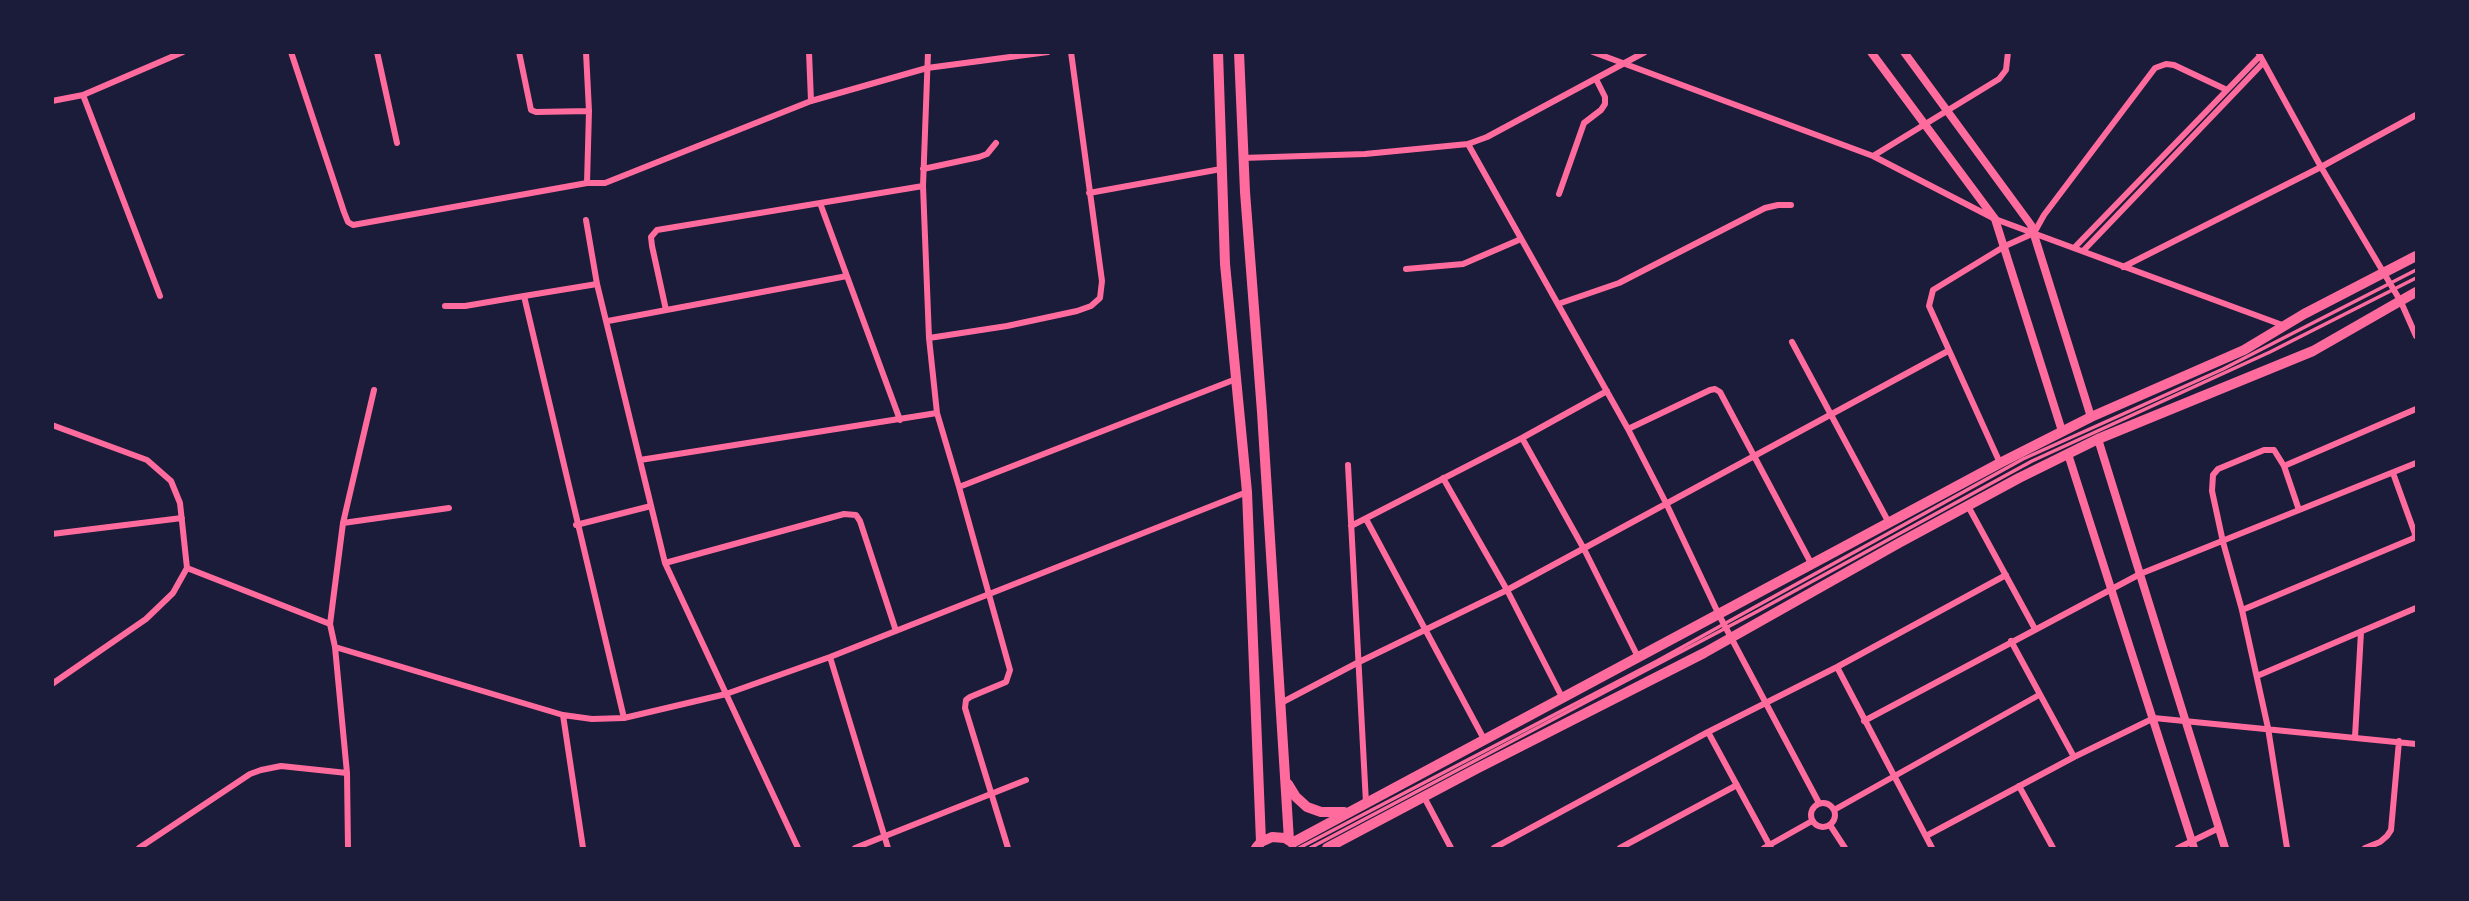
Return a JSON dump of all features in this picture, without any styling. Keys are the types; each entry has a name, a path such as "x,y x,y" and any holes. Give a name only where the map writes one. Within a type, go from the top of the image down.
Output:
{"main road":[{"path":"1218,52 1225,264 1247,492 1259,845 1272,837 1294,845"},
{"path":"1239,52 1242,158 1262,412 1279,704 1294,845"},
{"path":"1327,849 1704,653 1725,626 1812,565 2062,431 2244,350 2417,256"},
{"path":"1294,845 1350,811 1639,657 1725,626 2098,439 2313,351 2417,292"},
{"path":"1286,780 1296,797 1307,807 1321,812 1350,811"}],"street":[{"path":"52,102 83,95 183,52"},
{"path":"291,52 344,212 348,222 353,225 587,183 605,183 811,101 927,68 1048,52"},
{"path":"377,52 397,144"},
{"path":"519,52 531,110 589,111"},
{"path":"586,52 589,111 587,183"},
{"path":"809,52 811,101"},
{"path":"928,52 923,186 929,338 937,413 1010,675 1006,682 970,697 965,708 1008,849"},
{"path":"929,338 1007,326 1077,311 1091,306 1100,298 1102,281 1071,52"},
{"path":"1593,52 1873,156 1995,219 2285,326"},
{"path":"1242,158 1365,154 1468,144 1487,137 1645,52"},
{"path":"1871,52 1995,219 2062,431"},
{"path":"1904,52 2022,210 2034,233 2091,417"},
{"path":"1873,156 1999,79 2006,70 2008,52"},
{"path":"2074,248 2260,57"},
{"path":"2260,57 2401,302 2417,336"},
{"path":"2083,251 2260,57"},
{"path":"2000,463 1929,306 1933,290 2005,246 2034,233 2044,215 2155,68 2166,64 2174,65 2227,90"},
{"path":"1559,194 1584,122 1605,104 1605,97 1596,79"},
{"path":"83,95 160,296"},
{"path":"2123,267 2322,167 2417,115"},
{"path":"923,169 979,157 987,154 996,143"},
{"path":"1468,144 1628,429 1725,626 1819,803"},
{"path":"1089,193 1221,169"},
{"path":"666,310 652,246 651,237 657,230 923,186"},
{"path":"820,203 900,420"},
{"path":"1558,304 1628,279 1765,208 1791,205"},
{"path":"586,220 597,284 665,563 798,849"},
{"path":"1406,269 1463,264 1521,239"},
{"path":"608,321 847,276"},
{"path":"445,306 465,306 597,284"},
{"path":"524,296 576,525 604,627 624,718"},
{"path":"1792,342 1889,524"},
{"path":"1279,704 1507,590 1948,351"},
{"path":"959,487 1236,379"},
{"path":"1628,429 1715,388 1720,392 1812,565"},
{"path":"348,849 347,773 335,647 330,624 343,523 374,390"},
{"path":"1351,526 1607,391"},
{"path":"2284,466 2417,409"},
{"path":"640,460 937,413"},
{"path":"52,425 147,460 171,481 177,492 183,518 187,568 173,593 146,619 52,684"},
{"path":"1522,438 1584,549 1639,657"},
{"path":"2098,439 2225,849"},
{"path":"2287,849 2268,728 2242,610 2223,542 2212,491 2213,475 2218,469 2264,450 2277,452 2299,510"},
{"path":"2068,454 2193,845"},
{"path":"1864,721 2140,574 2417,463"},
{"path":"1348,465 1366,803"},
{"path":"2242,610 2414,538 2393,473"},
{"path":"1443,478 1507,590 1563,699"},
{"path":"335,647 563,715 592,719 624,718 726,694 830,657 1247,492"},
{"path":"576,525 651,506"},
{"path":"1968,506 2035,629"},
{"path":"343,523 449,508"},
{"path":"665,563 851,514 860,521 896,631"},
{"path":"52,534 183,518"},
{"path":"1366,519 1485,741"},
{"path":"187,568 330,624"},
{"path":"1494,849 1708,732 1837,667 2006,575"},
{"path":"2257,676 2417,608"},
{"path":"2355,737 2361,632"},
{"path":"2011,641 2074,757"},
{"path":"830,657 888,849"},
{"path":"1837,667 1932,849"},
{"path":"1834,810 2039,695"},
{"path":"563,715 583,849"},
{"path":"1926,836 2074,757 2154,718 2417,744"},
{"path":"1708,732 1768,848 1812,821"},
{"path":"2365,849 2380,842 2391,830 2399,741"},
{"path":"139,849 250,774 282,766 347,773"},
{"path":"855,849 1026,780"},
{"path":"1620,849 1737,785"},
{"path":"2019,786 2050,848"},
{"path":"1424,797 1451,849"},
{"path":"1819,803 1826,803 1834,810 1835,820 1830,825 1820,827 1812,821 1811,811 1819,803"},
{"path":"1830,825 1844,849"},
{"path":"2178,849 2193,845 2219,828"}],"lane":[{"path":"1310,849 2032,461 2270,352 2392,287 2417,270"},
{"path":"2392,287 2417,278"},
{"path":"1294,845 1725,626"}]}
